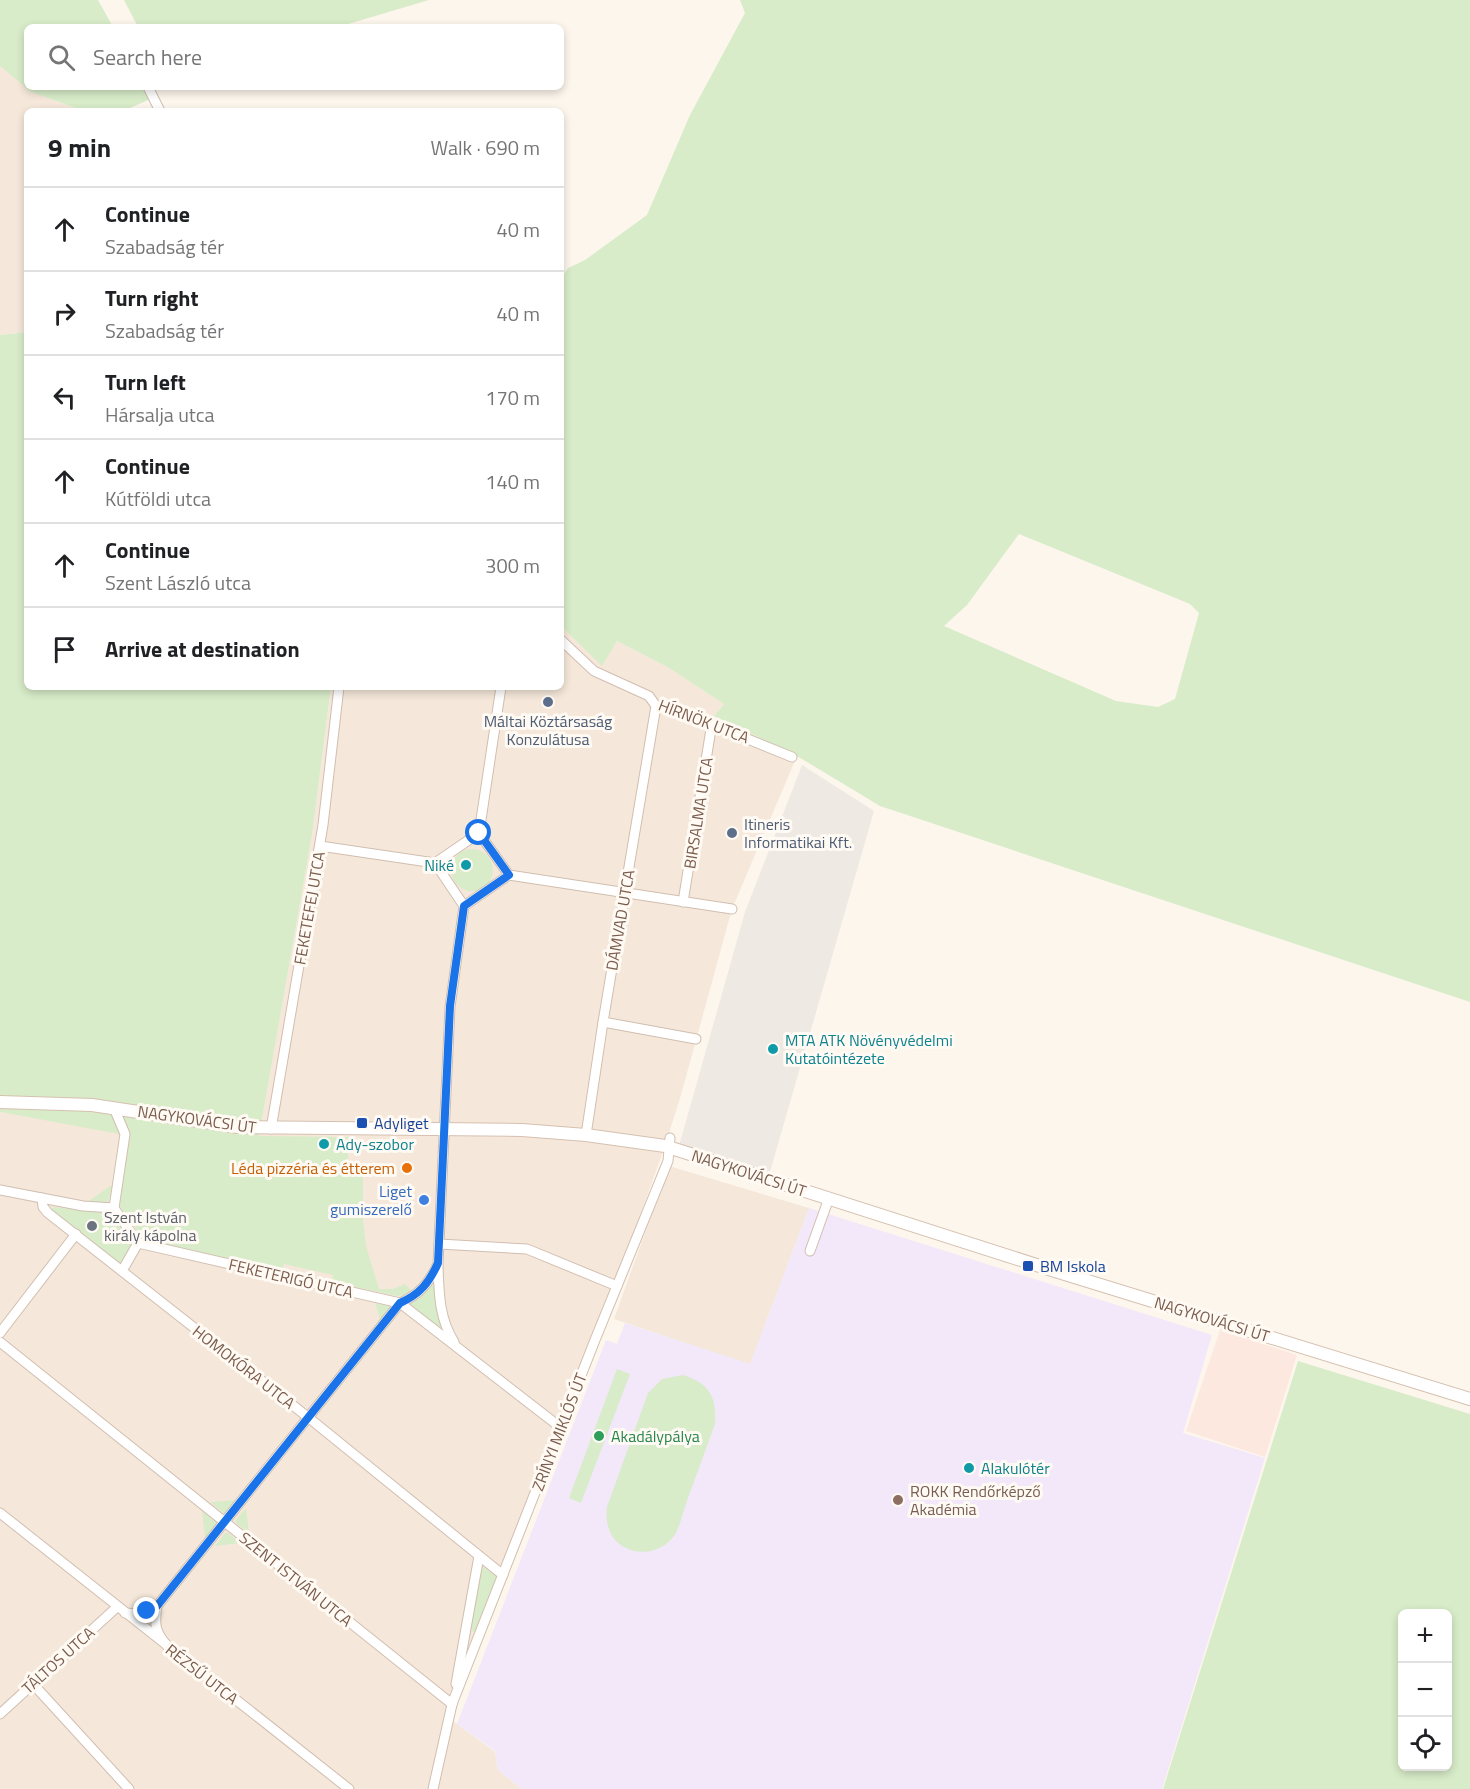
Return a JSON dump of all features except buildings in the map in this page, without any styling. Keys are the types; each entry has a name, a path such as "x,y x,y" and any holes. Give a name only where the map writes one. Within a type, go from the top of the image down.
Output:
{"street":[{"path":"150,90 158,108"},
{"name":"HÍRNÖK UTCA","path":"564,643 594,671 649,696 656,706 666,706 712,723 792,757"},
{"name":"FEKETEFEJ UTCA","path":"271,1129 320,846 339,690"},
{"path":"501,690 479,833 509,875"},
{"name":"DÁMVAD UTCA","path":"586,1135 656,706"},
{"name":"BIRSALMA UTCA","path":"683,902 712,723"},
{"path":"320,846 435,863 479,833"},
{"path":"435,863 464,906 450,1006 438,1263 441,1311 446,1329 457,1347"},
{"path":"464,906 509,875 732,909"},
{"path":"603,1022 696,1039"},
{"name":"NAGYKOVÁCSI ÚT","path":"0,1102 77,1103 216,1125 271,1129 443,1133 522,1130 670,1143 830,1198 1470,1399"},
{"path":"114,1108 125,1134 114,1208 138,1243 122,1271"},
{"name":"ZRÍNYI MIKLÓS ÚT","path":"452,1704 560,1427 668,1161 670,1143"},
{"path":"0,1190 83,1206 114,1208"},
{"name":"HOMOKÓRA UTCA","path":"42,1198 43,1208 503,1575"},
{"path":"810,1251 830,1198"},
{"path":"0,1333 76,1234"},
{"name":"FEKETERIGÓ UTCA","path":"138,1243 400,1303 560,1427"},
{"path":"439,1244 527,1249 617,1286"},
{"path":"125,1613 137,1614 157,1606 400,1303 421,1291 438,1263"},
{"name":"SZENT ISTVÁN UTCA","path":"0,1342 452,1704"},
{"name":"RÉZSŰ UTCA","path":"0,1513 349,1789"},
{"name":"ZRÍNYI MIKLÓS ÚT","path":"433,1789 452,1704 479,1556"},
{"path":"157,1606 155,1628 158,1636 169,1648"},
{"name":"TÁLTOS UTCA","path":"0,1714 117,1607"},
{"path":"33,1684 129,1789"}],"shaded area":[{"path":"0,66 24,86 24,90 76,108 24,108 24,332 0,335"},
{"path":"564,629 602,665 617,641 669,668 724,704 715,715 797,756 732,909 681,1095 618,1277 445,1715 495,1752 498,1770 522,1789 0,1789 0,1112 125,1134 251,1180 312,835 331,690 564,690"},
{"path":"802,765 874,811 770,1172 679,1146 745,912"},
{"path":"669,1166 809,1208 750,1365 614,1319"},
{"name":"ROKK Rendőrképző Akadémia","path":"809,1208 1212,1335 1183,1433 1265,1458 1162,1789 522,1789 498,1770 495,1751 457,1724 606,1340 617,1344 625,1323 750,1364"},
{"path":"1220,1330 1297,1355 1265,1457 1186,1431"}],"green space":[{"path":"0,0 98,0 111,24 24,24 24,86 0,66"},
{"path":"124,0 429,0 348,24 136,24"},
{"path":"740,0 1470,0 1470,1002 880,806 797,756 714,716 724,704 669,668 617,641 602,666 564,629 564,274 568,268 585,260 647,215 690,115 745,13","holes":["1019,534 1190,604 1199,613 1175,699 1158,707 1116,701 944,626 967,605"]},
{"path":"29,90 149,90 153,98 130,108 76,108"},
{"path":"24,332 24,690 331,690 312,835 259,1136 348,1137 348,1168 363,1168 363,1219 366,1246 379,1289 393,1289 405,1284 412,1291 405,1295 397,1296 332,1282 333,1275 284,1264 282,1272 143,1239 119,1205 130,1136 0,1112 0,335"},
{"path":"472,849 480,850 487,855 492,862 492,878 487,885 480,890 472,891 464,890 457,885 452,878 451,870 452,862 457,855 464,850"},
{"path":"112,1186 108,1204 86,1203"},
{"path":"54,1207 114,1214 134,1242 120,1264 52,1212"},
{"path":"434,1284 442,1325 438,1328 409,1305"},
{"path":"375,1303 390,1306 391,1309 381,1322"},
{"path":"1298,1361 1470,1414 1470,1789 1163,1789"},
{"name":"Akadálypálya","path":"617,1369 630,1374 581,1503 569,1498"},
{"path":"683,1375 699,1382 709,1392 713,1399 715,1424 676,1533 659,1548 638,1552 619,1544 612,1535 608,1524 607,1507 648,1393 662,1379"},
{"path":"236,1500 226,1513 210,1502"},
{"path":"246,1508 249,1533 236,1523"},
{"path":"202,1511 216,1522 205,1538"},
{"path":"225,1533 228,1533 241,1543 215,1546"},
{"path":"482,1566 499,1578 476,1634 469,1628"}],"place":[{"name":"Máltai Köztársaság Konzulátusa","path":"548,702"},
{"name":"Itineris Informatikai Kft.","path":"732,833"},
{"name":"Niké","path":"466,865"},
{"name":"MTA ATK Növényvédelmi Kutatóintézete","path":"773,1049"},
{"name":"Adyliget","path":"362,1123"},
{"name":"Ady-szobor","path":"324,1144"},
{"name":"Léda pizzéria és étterem","path":"407,1168"},
{"name":"Liget gumiszerelő","path":"424,1200"},
{"name":"Szent István király kápolna","path":"92,1226"},
{"name":"BM Iskola","path":"1028,1266"},
{"name":"Akadálypálya","path":"599,1436"},
{"name":"Alakulótér","path":"969,1468"},
{"name":"ROKK Rendőrképző Akadémia","path":"898,1500"}],"route":[{"path":"147,1611 157,1606 400,1303 421,1291 438,1263 450,1006 464,906 509,875 479,833"}]}
